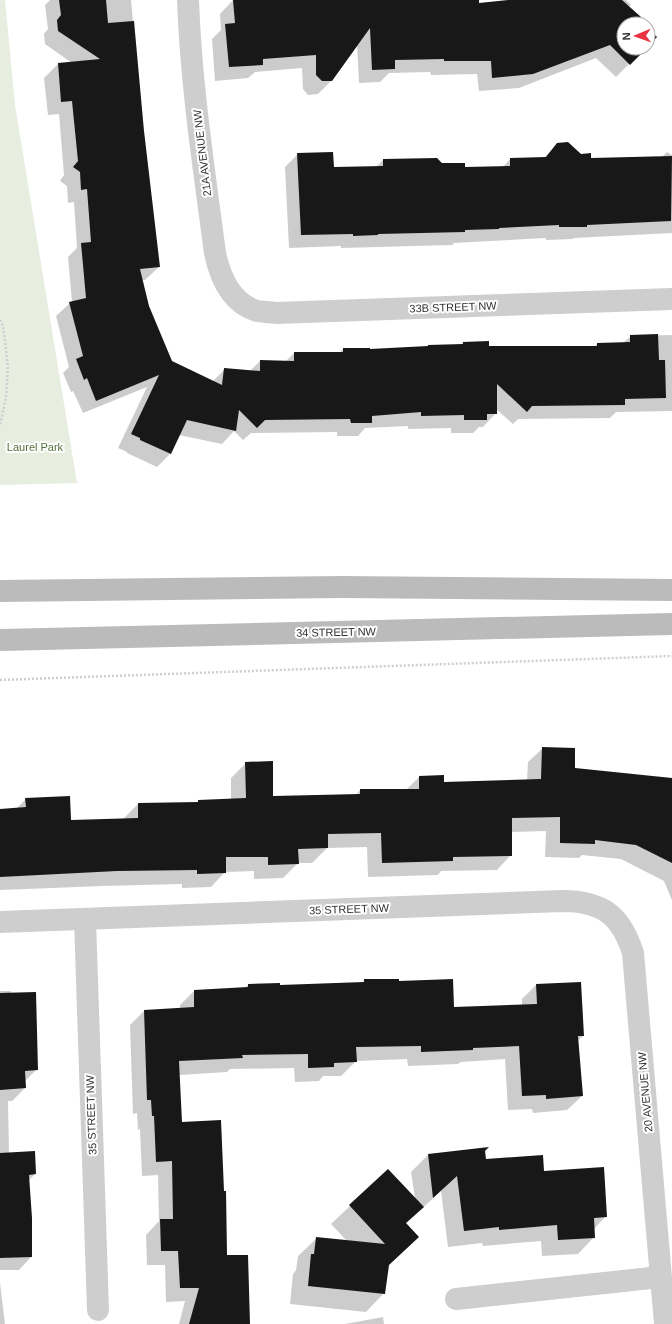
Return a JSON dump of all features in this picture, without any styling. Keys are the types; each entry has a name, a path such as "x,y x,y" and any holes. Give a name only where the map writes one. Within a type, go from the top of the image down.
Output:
{"main road":[{"path":"0,591 342,587 672,590"},
{"name":"34 STREET NW","path":"0,640 672,624"}],"street":[{"name":"21A AVENUE NW","path":"188,0 192,71 214,253 218,269 227,288 237,300"},
{"name":"33B STREET NW","path":"237,300 247,307 258,311 276,313 672,299"},
{"name":"35 STREET NW","path":"0,922 85,920 562,900 586,903 611,914"},
{"name":"20 AVENUE NW","path":"611,914 628,936 633,954 664,1324"},
{"name":"35 STREET NW","path":"85,920 98,1310"},
{"path":"456,1299 660,1277"}],"path":[{"path":"0,320 3,326 8,367 6,397 0,425"},
{"path":"0,680 672,656"}],"green space":[{"name":"Laurel Park","path":"0,0 5,0 15,105 77,483 0,485"}],"building":[{"path":"59,0 106,0 108,23 134,21 144,131 160,267 140,269 149,306 172,361 222,385 224,368 260,371 260,360 294,361 294,352 343,352 343,348 370,349 463,344 463,342 489,341 489,346 597,346 597,343 630,342 630,335 658,334 659,360 665,360 666,398 625,399 625,405 532,406 527,412 497,384 497,414 487,414 487,420 464,420 464,415 421,416 421,412 372,416 372,423 351,423 350,419 265,420 257,428 239,410 236,431 187,420 171,454 140,440 140,438 131,434 159,375 96,401 87,378 84,380 76,359 83,356 69,302 86,298 81,243 91,242 87,189 81,190 80,172 73,167 78,161 72,101 61,102 58,63 100,59 58,31 57,20 61,15"},
{"path":"233,0 479,0 479,3 508,0 622,0 640,16 616,16 616,51 610,45 533,74 492,78 491,61 444,61 444,59 395,60 395,69 372,70 370,28 332,81 322,81 316,75 316,55 263,59 263,65 229,67 225,24 235,23"},
{"path":"621,56 639,56 630,65"},
{"path":"568,142 581,154 591,153 591,158 672,156 671,221 587,225 587,227 559,227 559,225 499,228 465,230 465,232 353,236 353,234 301,235 297,153 333,152 334,167 383,166 383,159 437,158 442,163 465,163 465,167 510,166 510,158 546,157 557,143"},
{"path":"542,747 575,748 575,768 672,778 672,863 636,845 595,840 595,844 560,843 560,817 512,818 512,856 453,857 453,861 382,863 381,833 328,834 328,848 298,849 299,864 268,865 268,857 226,857 226,873 197,874 197,870 117,871 0,877 0,809 26,807 25,798 70,796 71,820 138,818 138,803 198,802 198,800 246,798 245,762 273,761 273,796 360,794 360,789 419,789 419,776 444,775 444,782 541,779"},
{"path":"364,979 399,979 399,981 453,979 454,1007 537,1004 536,984 581,982 584,1036 578,1036 583,1096 546,1099 546,1095 522,1096 519,1046 421,1052 421,1046 356,1047 357,1062 334,1063 334,1067 308,1068 308,1054 242,1055 243,1058 179,1061 182,1122 221,1120 224,1191 226,1191 227,1255 248,1255 250,1324 189,1324 199,1288 180,1288 178,1251 161,1251 160,1219 173,1219 172,1161 156,1162 154,1116 152,1116 151,1100 147,1100 144,1010 194,1007 194,990 248,987 248,984 280,983 280,985 364,982"},
{"path":"36,992 38,1070 25,1071 26,1088 0,1090 0,993"},
{"path":"489,1147 485,1151 486,1159 543,1155 544,1171 604,1167 607,1217 594,1218 595,1238 558,1240 557,1225 499,1230 499,1227 464,1231 457,1176 433,1198 428,1154"},
{"path":"35,1151 36,1174 29,1175 32,1218 32,1257 0,1258 0,1153"},
{"path":"388,1169 424,1207 406,1223 419,1237 389,1265 385,1294 308,1286 311,1254 314,1254 316,1237 385,1244 349,1205"}]}
